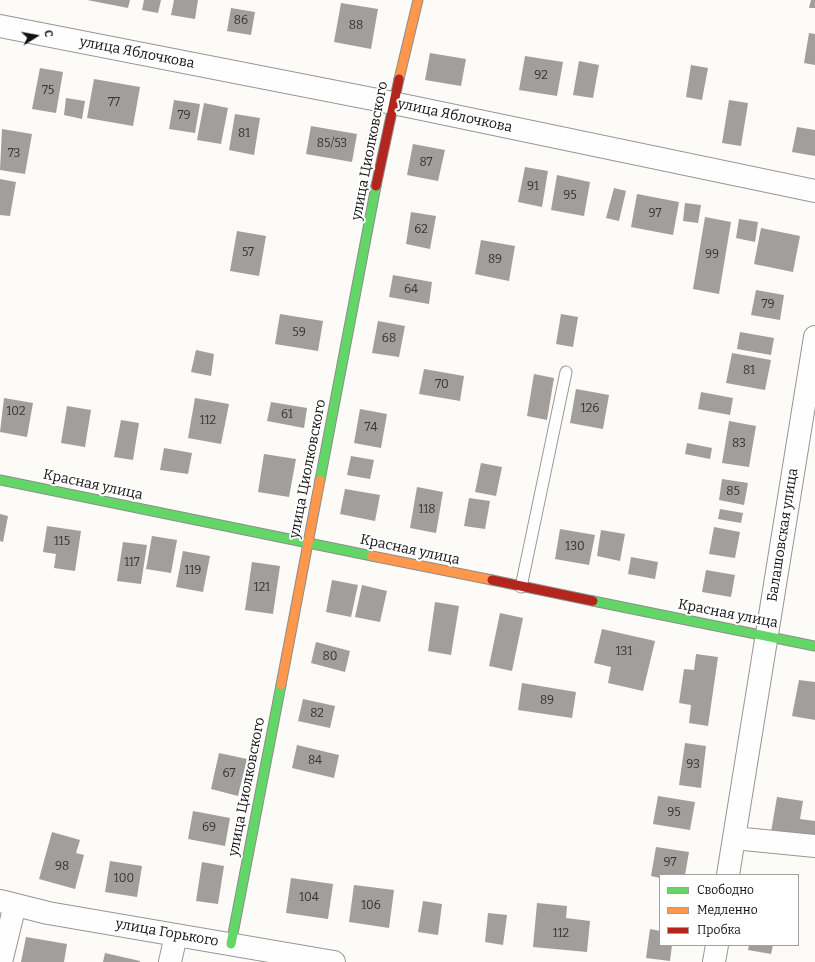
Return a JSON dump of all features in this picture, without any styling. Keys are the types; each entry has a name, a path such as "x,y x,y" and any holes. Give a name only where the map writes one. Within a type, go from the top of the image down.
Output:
{"street":[{"name":"улица Циолковского","path":"231,944 393,103 418,0"},
{"name":"улица Яблочкова","path":"0,26 393,103 815,191"},
{"name":"Балашовская улица","path":"728,874 815,337"},
{"name":"Красная улица","path":"0,480 308,544 815,646"},
{"path":"734,838 815,846"},
{"name":"улица Горького","path":"7,903 48,913 334,962"},
{"path":"1,962 7,903"},
{"path":"170,962 176,935"},
{"path":"714,962 717,946"}],"lane":[{"path":"521,587 566,372"}],"building":[{"path":"87,0 130,0 128,8"},
{"path":"144,0 161,0 158,13 142,10"},
{"path":"174,0 198,0 195,19 171,15"},
{"path":"811,0 815,0 815,8 809,8"},
{"path":"341,3 378,9 371,49 334,42"},
{"path":"231,8 255,12 251,35 227,31"},
{"path":"809,33 815,34 815,65 804,63"},
{"path":"430,53 466,59 461,86 425,80"},
{"path":"525,56 563,62 557,96 519,90"},
{"path":"579,61 599,65 593,98 573,95"},
{"path":"691,65 708,68 702,100 686,97"},
{"path":"40,68 63,72 56,113 32,109"},
{"path":"94,79 140,87 133,126 87,118"},
{"path":"66,98 85,101 82,119 64,115"},
{"path":"174,100 200,104 195,133 169,129"},
{"path":"729,100 748,103 741,146 722,143"},
{"path":"204,103 228,108 221,144 197,140"},
{"path":"235,114 260,118 254,155 229,150"},
{"path":"311,126 357,134 352,162 306,154"},
{"path":"797,127 815,130 815,156 792,152"},
{"path":"2,129 32,134 25,174 0,170"},
{"path":"413,144 445,150 438,181 407,175"},
{"path":"525,167 548,171 542,207 518,202"},
{"path":"557,175 590,182 584,216 551,210"},
{"path":"0,179 16,182 10,216 0,215"},
{"path":"614,188 626,191 619,221 606,218"},
{"path":"637,194 679,202 673,235 631,227"},
{"path":"685,203 701,205 698,223 683,221"},
{"path":"411,212 436,216 430,249 406,244"},
{"path":"705,217 731,222 719,294 693,289"},
{"path":"739,219 758,222 755,242 736,238"},
{"path":"761,228 800,236 793,272 754,264"},
{"path":"237,231 266,236 259,276 230,271"},
{"path":"481,240 515,246 509,281 475,274"},
{"path":"393,275 432,282 429,304 389,297"},
{"path":"756,290 784,295 780,320 751,315"},
{"path":"280,314 323,321 318,351 275,344"},
{"path":"561,314 578,317 573,347 556,344"},
{"path":"378,321 405,326 399,357 372,353"},
{"path":"740,332 774,338 771,355 737,349"},
{"path":"196,350 214,354 211,376 191,372"},
{"path":"732,353 771,360 765,390 726,383"},
{"path":"424,369 464,376 460,401 419,394"},
{"path":"534,374 554,378 547,420 527,416"},
{"path":"576,389 609,395 603,429 570,423"},
{"path":"701,392 733,398 730,415 698,409"},
{"path":"4,398 33,403 27,437 0,432"},
{"path":"195,398 229,404 221,444 188,438"},
{"path":"271,402 307,408 304,428 267,421"},
{"path":"67,406 91,410 85,447 61,443"},
{"path":"360,409 387,414 381,448 354,443"},
{"path":"121,420 139,423 133,460 114,457"},
{"path":"729,421 756,426 749,467 722,463"},
{"path":"687,443 712,448 710,459 685,454"},
{"path":"164,448 192,453 188,474 160,470"},
{"path":"264,454 296,459 289,497 258,492"},
{"path":"351,456 374,460 370,479 347,475"},
{"path":"481,463 502,467 496,496 475,492"},
{"path":"722,479 748,483 744,505 719,500"},
{"path":"417,487 443,492 436,533 410,528"},
{"path":"345,489 380,495 375,521 340,514"},
{"path":"469,498 490,501 485,529 464,526"},
{"path":"720,509 743,513 741,523 718,519"},
{"path":"0,514 8,516 3,542 0,541"},
{"path":"47,526 81,531 75,571 54,568 56,554 43,552"},
{"path":"714,527 740,532 735,558 709,554"},
{"path":"560,529 595,535 589,565 555,559"},
{"path":"601,530 625,534 620,561 597,556"},
{"path":"152,536 177,540 171,573 146,569"},
{"path":"123,542 147,545 141,584 117,581"},
{"path":"183,551 210,556 203,592 176,587"},
{"path":"631,557 658,562 655,579 628,574"},
{"path":"252,562 280,566 273,614 245,610"},
{"path":"706,570 735,575 731,597 702,592"},
{"path":"332,580 358,585 351,617 326,612"},
{"path":"362,585 387,591 380,622 355,617"},
{"path":"435,602 459,606 451,655 428,651"},
{"path":"500,613 523,618 512,671 489,666"},
{"path":"602,629 655,641 643,691 608,683 611,667 594,663"},
{"path":"316,642 350,651 345,672 311,663"},
{"path":"696,654 718,657 708,726 689,723 691,705 679,703 684,669 694,670"},
{"path":"799,680 815,682 815,720 792,716"},
{"path":"522,683 576,692 572,718 518,710"},
{"path":"303,699 335,706 330,728 298,721"},
{"path":"685,743 706,746 701,788 679,785"},
{"path":"297,745 339,755 334,778 292,768"},
{"path":"219,753 247,759 238,796 211,789"},
{"path":"658,796 695,802 690,830 653,824"},
{"path":"777,797 803,801 800,819 815,821 815,839 771,832"},
{"path":"193,811 230,818 225,846 188,839"},
{"path":"52,832 80,840 76,853 84,855 75,889 39,879"},
{"path":"656,847 689,852 685,874 659,874 659,878 651,876"},
{"path":"110,861 142,866 137,897 105,892"},
{"path":"202,862 224,866 218,904 196,901"},
{"path":"291,878 333,884 328,919 286,913"},
{"path":"354,885 394,890 389,928 349,922"},
{"path":"423,901 442,904 438,935 418,932"},
{"path":"537,903 567,906 566,918 590,921 587,952 533,947"},
{"path":"488,913 507,915 503,945 485,942"},
{"path":"650,929 659,931 659,946 672,946 670,961 646,958"},
{"path":"26,937 67,944 64,962 21,962"},
{"path":"749,946 773,946 771,954 748,950"},
{"path":"105,953 140,961 140,962 103,962"}],"traffic: fast":[{"path":"320,480 376,186"},
{"path":"0,480 372,556"},
{"path":"593,601 815,646"},
{"path":"231,944 281,685"}],"traffic: slow":[{"path":"399,79 418,0"},
{"path":"281,685 320,480"},
{"path":"372,556 492,580"}],"traffic: jam":[{"path":"376,186 399,79"},
{"path":"492,580 593,601"}]}
